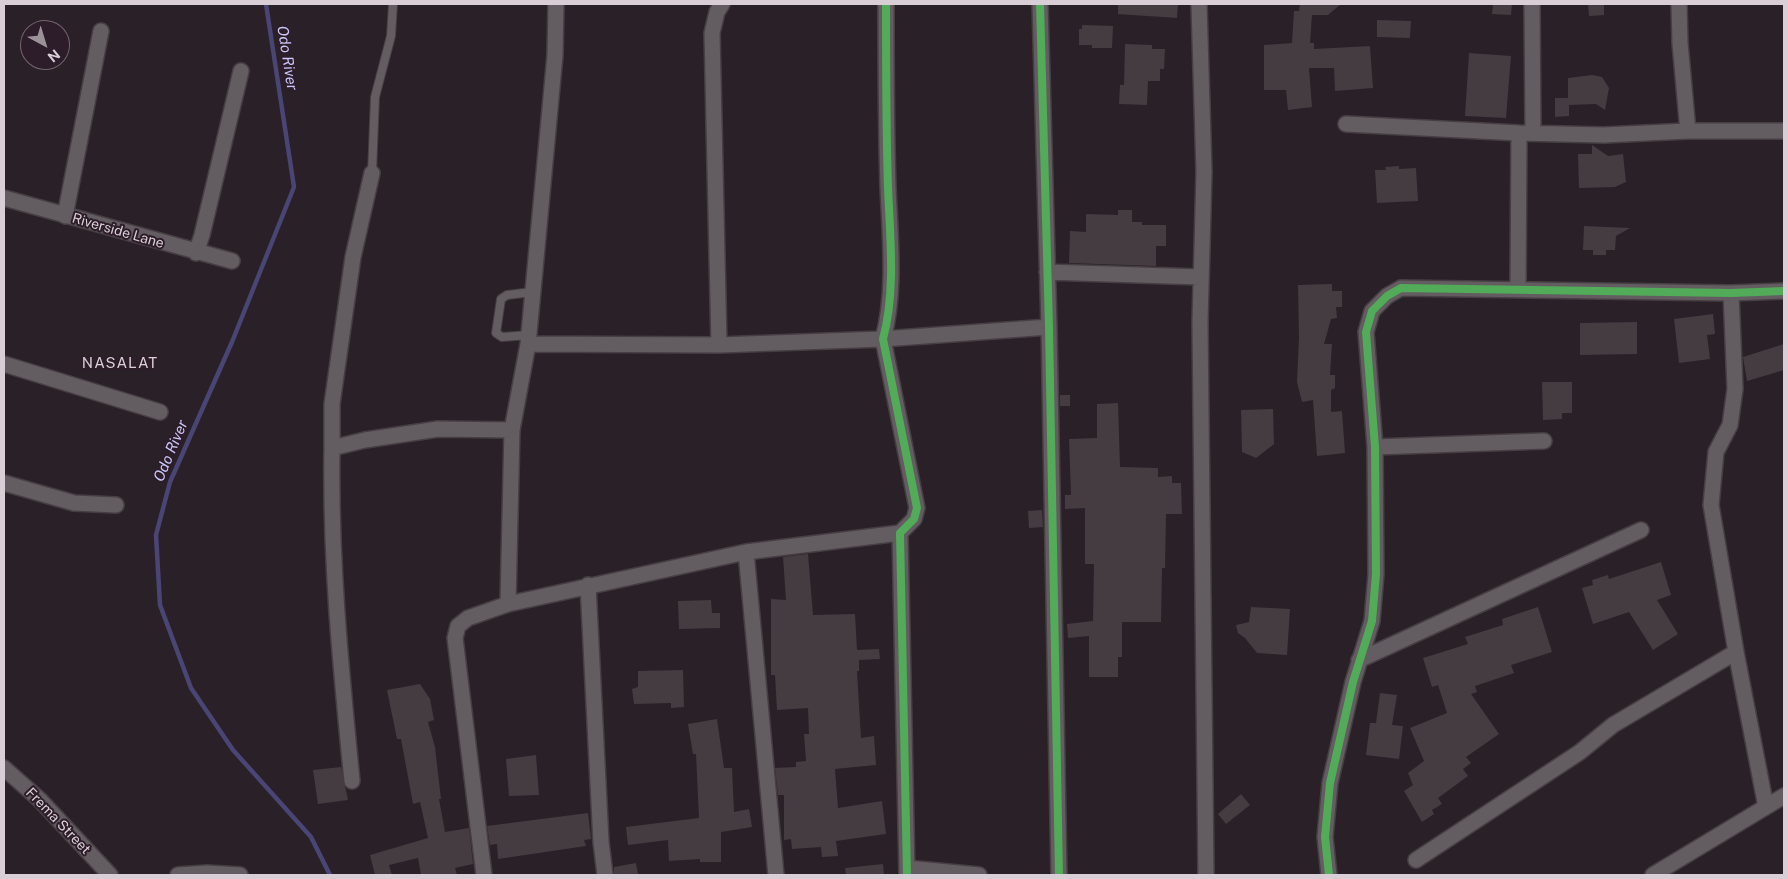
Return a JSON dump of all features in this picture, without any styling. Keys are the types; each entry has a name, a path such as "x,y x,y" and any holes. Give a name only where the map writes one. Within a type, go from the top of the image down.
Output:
{"street":[{"path":"508,604 512,430 528,340 555,56 556,4"},
{"path":"719,345 712,33 717,12 722,4"},
{"path":"484,875 455,638 458,626 468,618 508,604 588,585 746,552 900,533 914,519 917,508 883,340 890,316 886,125 886,4"},
{"path":"1040,4 1049,327 1059,875"},
{"path":"1199,4 1204,172 1200,277 1206,875"},
{"path":"1518,288 1532,4"},
{"path":"1680,4 1680,43 1688,131"},
{"path":"65,216 100,31"},
{"path":"196,253 202,235 241,71"},
{"path":"1346,124 1526,133 1604,134 1688,131 1784,131"},
{"path":"352,781 334,591 330,517 332,404 353,256 372,173"},
{"name":"Riverside Lane","path":"4,198 232,262"},
{"path":"1047,272 1200,277"},
{"path":"1328,875 1326,837 1330,783 1359,660 1366,644 1372,621 1376,574 1375,447 1366,332 1372,310 1401,288 1518,288 1731,293 1784,291"},
{"path":"1731,293 1735,389 1730,425 1716,452 1711,505 1736,652 1766,807"},
{"path":"528,340 719,345 883,340 1049,327"},
{"path":"4,364 160,412"},
{"path":"332,448 365,440 438,429 512,430"},
{"path":"1375,447 1544,441"},
{"path":"4,483 74,503 116,504"},
{"path":"1359,660 1641,530"},
{"path":"900,533 906,872 979,875"},
{"path":"746,552 776,875"},
{"path":"588,585 605,875"},
{"path":"1416,860 1580,752 1613,725 1736,652"},
{"name":"Frema Street","path":"4,768 40,800 110,875"},
{"path":"1653,875 1784,796"},
{"path":"178,875 207,873 240,875"}],"lane":[{"path":"372,173 376,98 391,36 394,4"},
{"path":"528,340 502,337 496,333 502,298 507,295 532,292"}],"building":[{"path":"1118,4 1178,4 1177,18 1118,14"},
{"path":"1300,4 1341,4 1328,15 1312,15 1310,43 1314,43 1314,49 1370,46 1373,88 1335,91 1334,68 1309,68 1312,107 1288,110 1286,90 1264,90 1264,45 1292,43 1294,11 1299,11"},
{"path":"1493,4 1512,4 1511,15 1492,14"},
{"path":"1588,4 1604,4 1604,15 1589,16"},
{"path":"1377,20 1411,21 1410,38 1377,37"},
{"path":"1082,25 1113,26 1112,48 1092,48 1092,45 1079,45 1079,29 1082,29"},
{"path":"1125,44 1152,45 1152,49 1165,49 1164,69 1160,69 1160,81 1148,81 1147,105 1119,104 1120,85 1124,85"},
{"path":"1469,53 1511,56 1506,118 1465,116"},
{"path":"1592,75 1602,77 1609,88 1605,110 1596,104 1569,105 1569,116 1555,117 1555,98 1568,98 1568,78"},
{"path":"1592,145 1608,156 1623,154 1626,182 1615,187 1579,188 1578,154 1592,154"},
{"path":"1399,166 1399,169 1416,168 1418,201 1377,203 1375,170 1386,170 1385,167"},
{"path":"1118,210 1132,210 1132,222 1142,222 1142,225 1166,225 1166,246 1156,246 1156,266 1069,263 1070,231 1086,232 1086,214 1118,215"},
{"path":"1584,226 1630,228 1616,236 1615,250 1606,250 1606,255 1593,255 1593,250 1583,250"},
{"path":"1332,284 1332,291 1342,291 1342,307 1336,307 1337,318 1331,319 1324,344 1332,344 1330,375 1335,375 1335,388 1331,390 1331,412 1342,411 1345,453 1317,456 1313,400 1302,402 1297,382 1299,337 1298,285"},
{"path":"1713,314 1715,334 1707,335 1710,359 1679,363 1674,319"},
{"path":"1637,322 1637,354 1580,355 1580,323"},
{"path":"1784,344 1784,370 1747,381 1743,357"},
{"path":"1542,382 1572,382 1572,413 1562,413 1562,419 1543,420"},
{"path":"1060,395 1070,395 1070,406 1060,406"},
{"path":"1118,403 1120,467 1158,468 1158,477 1172,476 1172,483 1181,483 1182,514 1166,514 1161,622 1122,622 1122,657 1118,657 1118,677 1089,677 1089,636 1068,638 1067,624 1093,621 1094,564 1085,564 1085,508 1065,509 1065,495 1071,495 1069,439 1097,438 1097,404"},
{"path":"1273,409 1274,444 1256,458 1242,452 1241,410"},
{"path":"1042,510 1043,527 1029,528 1028,511"},
{"path":"808,554 813,615 855,614 857,650 879,649 880,659 859,660 859,671 857,671 861,738 874,736 876,765 835,769 838,808 882,801 886,834 836,841 838,856 822,857 821,847 792,849 791,839 784,840 784,795 778,795 775,768 796,767 796,762 806,761 804,734 809,734 808,708 777,710 775,675 771,675 771,599 786,600 783,557"},
{"path":"1661,562 1671,595 1657,600 1678,634 1653,650 1629,612 1593,624 1582,588 1593,585 1592,580 1608,575 1609,579"},
{"path":"711,600 712,613 720,613 720,628 679,629 678,601"},
{"path":"1251,607 1290,609 1287,655 1257,653 1245,638 1238,633 1236,625 1249,622"},
{"path":"1538,607 1552,652 1511,665 1514,673 1475,686 1477,692 1471,694 1499,734 1466,757 1471,763 1463,769 1468,776 1438,798 1442,804 1432,810 1434,814 1422,822 1404,791 1413,785 1408,773 1424,761 1410,728 1447,713 1438,685 1432,687 1423,658 1468,644 1465,637 1503,625 1502,619"},
{"path":"683,670 684,707 671,708 671,703 634,704 632,689 638,687 638,671"},
{"path":"420,684 430,699 434,720 428,722 435,747 441,799 439,799 445,832 469,828 473,864 455,868 457,875 421,875 418,858 389,865 392,875 375,875 370,855 428,838 420,802 413,804 401,739 397,739 387,690"},
{"path":"1380,693 1397,695 1392,725 1403,726 1399,759 1366,755 1370,723 1376,723"},
{"path":"717,719 724,768 732,768 734,812 749,809 752,827 721,832 721,862 700,862 700,859 669,861 668,840 628,845 626,827 699,818 696,754 693,754 688,724"},
{"path":"536,755 539,795 509,796 506,759"},
{"path":"341,767 348,800 318,804 313,770"},
{"path":"1241,794 1250,805 1226,824 1218,814"},
{"path":"588,813 591,839 584,840 586,846 498,859 497,844 490,845 487,826"},
{"path":"636,863 638,875 614,875 614,867"},
{"path":"883,864 884,875 846,875 845,868"}],"waterway":[{"name":"Odo River","path":"266,4 294,187 232,342 170,482 156,535 160,605 191,688 233,750 311,837 330,875"}],"cycle path":[{"path":"886,4 891,283 890,302 883,339 917,508 914,519 900,533 907,875"},
{"path":"1040,4 1049,327 1059,875"},
{"path":"1329,875 1325,837 1330,783 1353,682 1372,621 1376,574 1375,447 1366,332 1372,311 1387,296 1401,288 1731,293 1784,291"}],"district":[{"name":"NASALAT","path":"120,363"}]}
